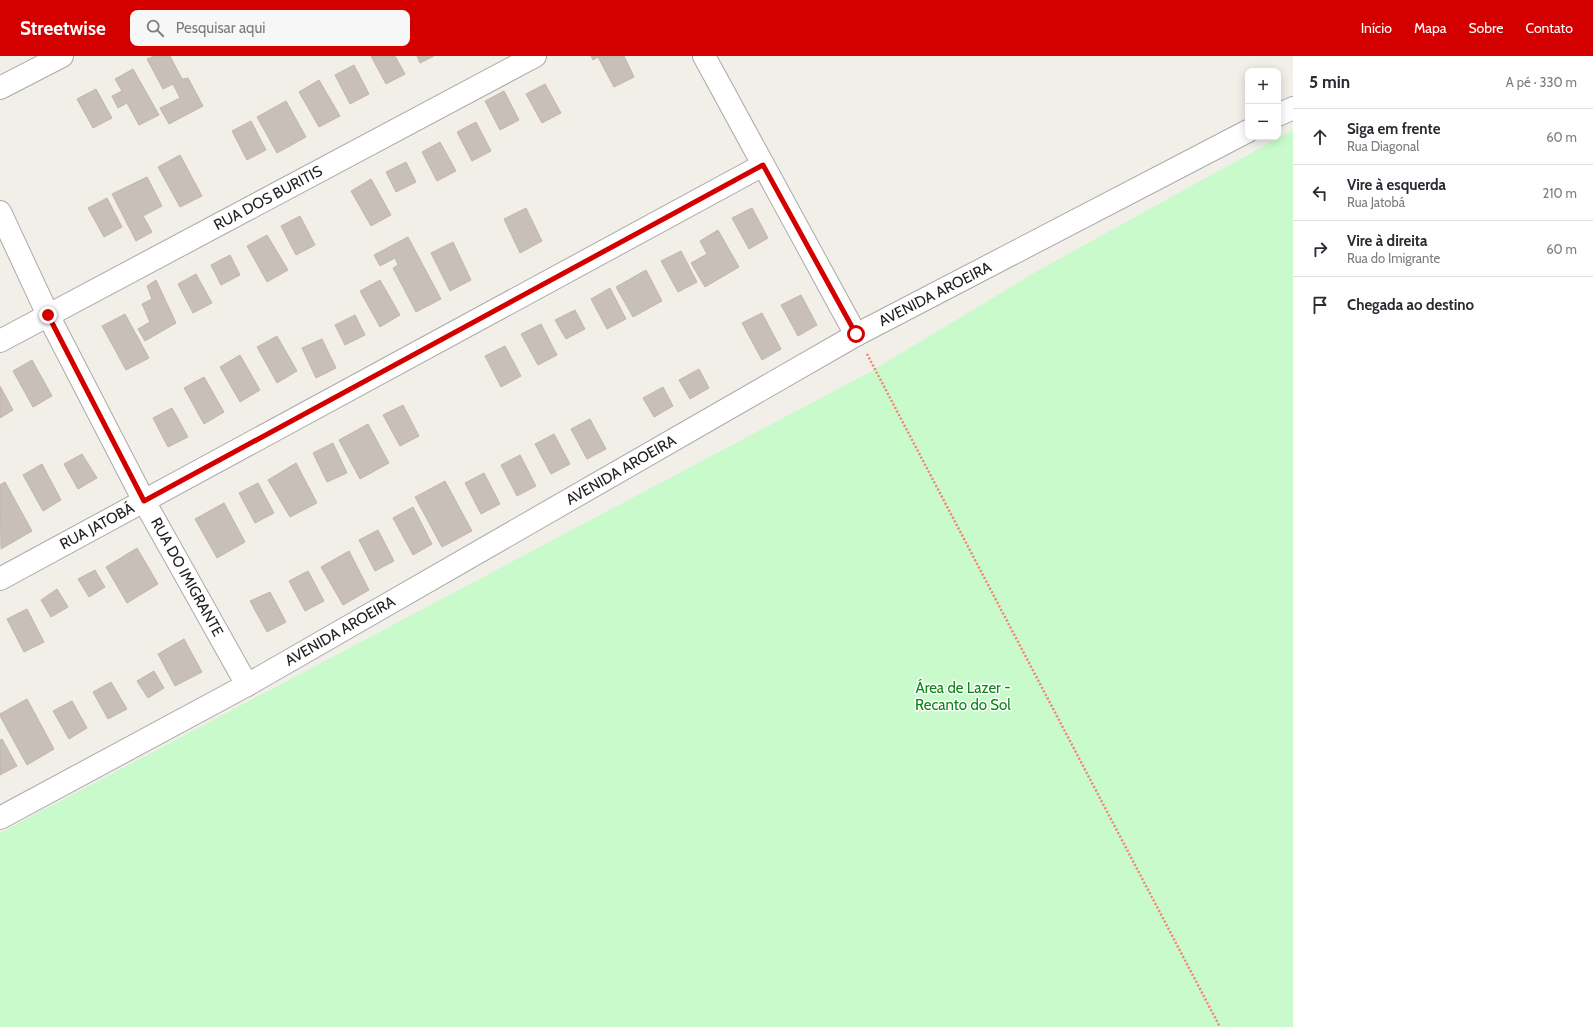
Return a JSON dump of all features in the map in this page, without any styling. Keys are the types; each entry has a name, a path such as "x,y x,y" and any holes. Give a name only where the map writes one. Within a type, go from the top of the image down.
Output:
{"street":[{"path":"0,88 62,56"},
{"name":"RUA DOS BURITIS","path":"0,341 535,56"},
{"path":"704,56 856,334"},
{"path":"1281,114 1293,108"},
{"name":"AVENIDA AROEIRA","path":"0,818 247,684 856,334 1245,133"},
{"name":"RUA JATOBÁ","path":"0,578 763,165"},
{"name":"RUA DO IMIGRANTE","path":"0,212 48,315 144,501 247,684"}],"path":[{"path":"856,334 1220,1027"}],"green space":[{"name":"Área de Lazer - Recanto do Sol","path":"1293,130 1293,1027 0,1027 0,833 868,373 1039,270 1275,140 1281,140 1281,137"}],"building":[{"path":"154,56 170,56 182,79 188,78 203,106 169,124 160,108 180,98 173,84 163,89 147,59"},
{"path":"371,56 395,56 405,74 386,84"},
{"path":"417,56 434,56 420,63"},
{"path":"591,56 624,56 634,77 614,87 598,57 593,60"},
{"path":"354,65 369,94 350,104 335,75"},
{"path":"133,69 159,115 139,125 127,103 118,108 112,96 122,91 115,79"},
{"path":"319,80 340,116 319,127 299,92"},
{"path":"545,84 561,113 542,123 526,94"},
{"path":"96,89 112,118 93,128 77,99"},
{"path":"504,91 519,120 500,130 485,101"},
{"path":"286,101 306,137 277,153 257,117"},
{"path":"251,121 266,150 247,160 232,131"},
{"path":"476,122 491,151 472,161 457,132"},
{"path":"440,142 456,171 437,181 422,152"},
{"path":"180,155 202,196 180,207 158,167"},
{"path":"406,162 416,182 396,192 386,172"},
{"path":"147,177 162,206 143,216 152,232 136,241 112,194"},
{"path":"371,179 391,215 371,226 351,191"},
{"path":"107,198 122,227 104,237 88,208"},
{"path":"526,208 542,241 520,253 504,219"},
{"path":"752,208 768,238 749,249 732,218"},
{"path":"300,216 315,245 296,255 281,226"},
{"path":"718,230 739,267 705,287 691,263 707,254 700,241"},
{"path":"267,235 288,270 267,282 247,246"},
{"path":"408,237 441,299 416,312 393,268 398,265 395,258 380,266 374,255"},
{"path":"453,242 471,280 450,291 431,253"},
{"path":"681,251 697,282 678,292 661,261"},
{"path":"230,255 240,275 221,285 211,265"},
{"path":"646,270 662,301 633,317 616,287"},
{"path":"196,274 212,303 193,313 178,284"},
{"path":"156,280 176,323 145,341 138,329 150,322 142,304 152,299 147,286"},
{"path":"380,280 400,315 380,327 360,291"},
{"path":"610,288 626,319 607,329 591,299"},
{"path":"801,295 817,325 798,336 781,305"},
{"path":"575,310 585,329 566,339 555,320"},
{"path":"762,313 781,349 762,360 742,323"},
{"path":"125,314 149,358 126,370 102,326"},
{"path":"355,315 365,335 345,345 335,325"},
{"path":"541,324 557,355 538,365 521,334"},
{"path":"277,336 297,371 277,383 257,347"},
{"path":"322,339 336,368 316,378 302,348"},
{"path":"505,346 521,376 501,387 485,356"},
{"path":"240,355 260,390 240,402 220,367"},
{"path":"32,360 52,396 33,407 13,371"},
{"path":"699,369 709,388 690,399 679,380"},
{"path":"204,377 224,412 204,424 184,388"},
{"path":"0,386 13,410 0,418"},
{"path":"663,387 673,406 654,417 643,398"},
{"path":"403,405 419,436 400,446 383,415"},
{"path":"172,408 188,437 168,447 153,418"},
{"path":"590,419 606,449 587,459 571,429"},
{"path":"368,424 389,463 360,479 339,440"},
{"path":"554,434 570,464 551,474 535,444"},
{"path":"333,443 347,473 327,482 313,453"},
{"path":"82,454 97,478 78,489 64,464"},
{"path":"520,455 536,486 517,496 501,465"},
{"path":"296,463 317,503 290,517 268,480"},
{"path":"42,464 61,500 43,511 23,475"},
{"path":"484,473 500,504 481,514 465,483"},
{"path":"445,481 472,531 442,547 415,497"},
{"path":"5,482 32,531 1,549 0,485"},
{"path":"258,483 274,513 255,523 239,493"},
{"path":"224,503 245,542 217,558 195,519"},
{"path":"413,507 432,544 413,555 393,518"},
{"path":"378,530 394,561 375,571 359,540"},
{"path":"137,548 158,584 127,603 106,567"},
{"path":"349,551 369,590 343,605 321,567"},
{"path":"95,570 105,587 89,597 78,579"},
{"path":"308,571 324,601 305,611 289,581"},
{"path":"57,589 68,607 51,617 41,600"},
{"path":"270,592 286,622 267,632 250,601"},
{"path":"27,609 44,642 24,652 7,619"},
{"path":"184,639 202,672 175,686 158,654"},
{"path":"154,671 164,688 148,698 137,681"},
{"path":"111,682 127,709 108,719 93,692"},
{"path":"27,699 54,749 27,765 0,714"},
{"path":"72,701 87,728 69,739 53,711"},
{"path":"2,739 17,766 0,775 0,740"}],"route":[{"path":"48,315 144,501 763,165 856,334"}]}
